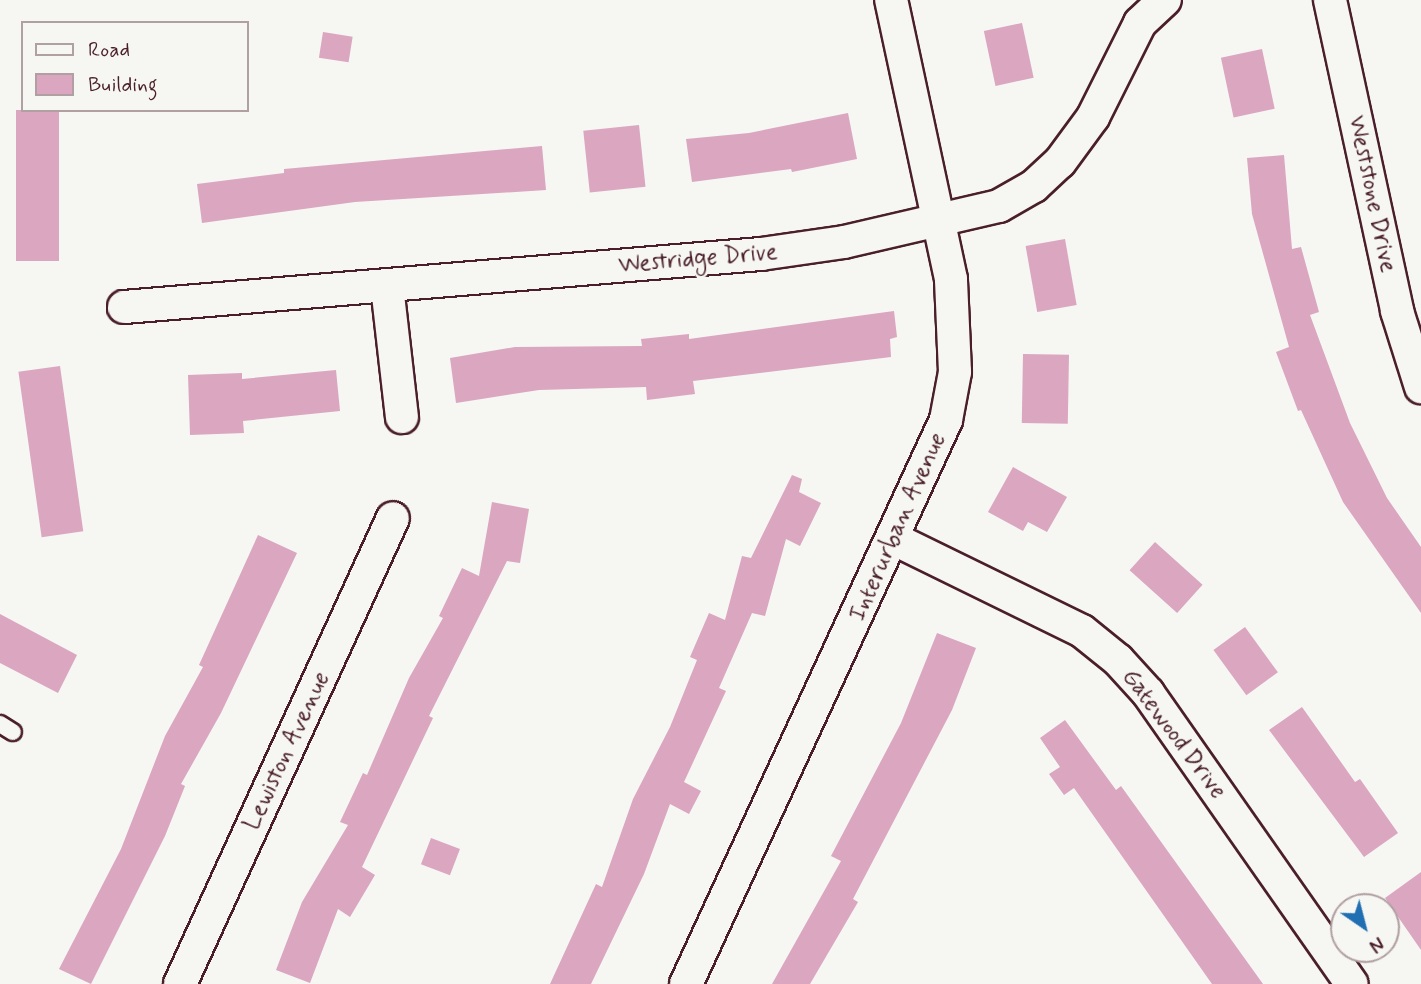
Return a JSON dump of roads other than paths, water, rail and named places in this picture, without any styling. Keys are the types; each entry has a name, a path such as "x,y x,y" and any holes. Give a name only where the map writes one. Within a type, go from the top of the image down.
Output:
{"street":[{"name":"Interurban Avenue","path":"687,984 936,448 955,372 950,279 891,0"},
{"name":"Westridge Drive","path":"124,307 761,254 938,222 999,206 1034,186 1060,162 1093,117 1140,23 1165,0"},
{"name":"Weststone Drive","path":"1330,0 1397,311 1421,387"},
{"path":"387,286 402,417"},
{"name":"Lewiston Avenue","path":"180,984 393,518"},
{"name":"Gatewood Drive","path":"894,539 1082,631 1118,660 1148,692 1352,984"}]}
